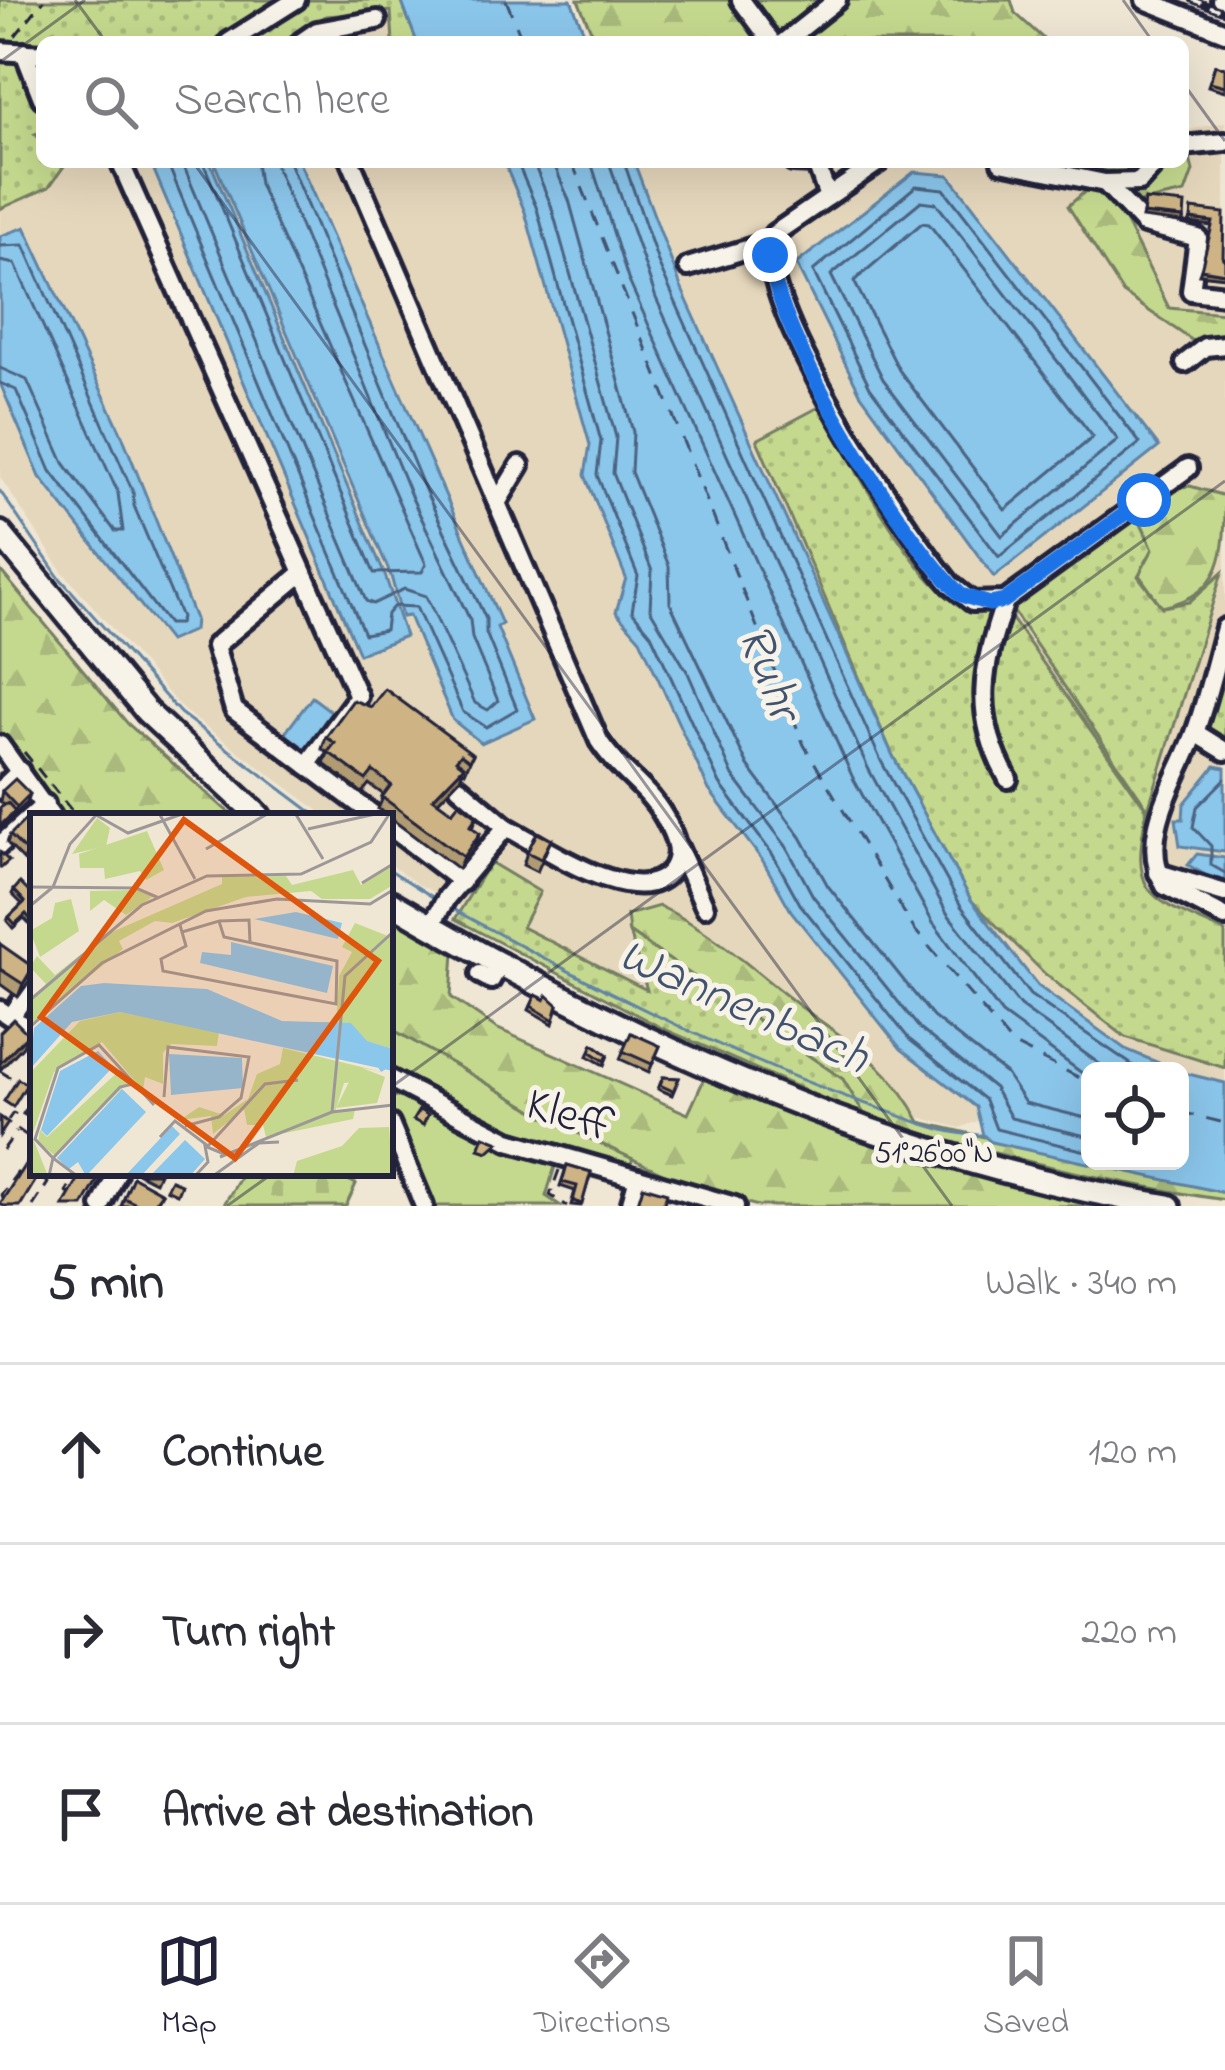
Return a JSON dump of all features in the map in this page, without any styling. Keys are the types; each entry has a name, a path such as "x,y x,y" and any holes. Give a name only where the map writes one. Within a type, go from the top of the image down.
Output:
{"main road":[{"path":"0,533 147,712 256,813"},
{"path":"393,902 440,909 502,962 665,1047 823,1116 1003,1172 1169,1206"}],"street":[{"path":"238,36 296,0"},
{"path":"741,0 768,36"},
{"path":"792,36 837,0"},
{"path":"1145,0 1225,32"},
{"path":"310,36 376,20"},
{"path":"1,51 33,53"},
{"path":"1189,145 1225,142"},
{"path":"122,168 358,696 307,765"},
{"path":"354,168 599,742 655,800 705,907"},
{"path":"818,168 828,197"},
{"path":"688,266 770,242 870,168"},
{"path":"1031,168 1105,183 1139,182 1152,168"},
{"path":"1105,183 1144,224 1198,238 1191,291 1225,296"},
{"path":"770,242 770,266 785,308 853,445 951,585 972,602 1004,601 1188,468"},
{"path":"1185,363 1205,347 1225,345"},
{"path":"496,503 520,465"},
{"path":"301,574 215,646 234,710 371,813"},
{"path":"1004,601 981,680 989,738 1008,778"},
{"path":"1225,630 1196,733 1161,818 1158,873 1179,896 1225,917"},
{"path":"1196,733 1225,752"},
{"path":"7,743 48,810"},
{"path":"0,790 20,771"},
{"path":"459,787 506,826 613,882 655,884 677,860 676,844"},
{"path":"3,849 30,826"},
{"path":"440,909 506,826"},
{"path":"393,829 462,882"},
{"path":"1158,873 1225,893"},
{"path":"480,974 491,980 502,962"},
{"path":"30,975 5,1013 30,1030"},
{"name":"Kleff","path":"393,1081 490,1134 734,1206"},
{"path":"393,1131 424,1206"},
{"path":"630,1206 638,1178"}],"path":[{"path":"1,51 44,0"},
{"path":"7,743 73,813"},
{"path":"0,1071 30,1089"},
{"path":"7,1122 13,1113 17,1115"},
{"path":"0,1117 30,1138"},
{"path":"1,1151 18,1130"},
{"path":"564,1157 550,1195 567,1206"},
{"path":"6,1198 1,1195 20,1164 26,1167"},
{"path":"33,1206 53,1176"},
{"path":"71,1195 66,1192 75,1176"},
{"path":"77,1176 104,1200"},
{"path":"40,1178 48,1183"},
{"path":"0,1180 7,1185"}],"shaded area":[{"path":"345,0 401,0 415,36 281,36"},
{"path":"0,58 36,61 36,168 507,168 525,212 590,445 585,475 626,578 616,613 640,639 709,790 763,861 791,911 901,1049 976,1107 982,1119 960,1128 875,1105 722,1044 416,883 393,866 393,813 322,813 183,710 62,571 0,477"},
{"path":"1225,122 1225,1083 1189,1073 1189,1062 1150,1062 1125,1049 1038,986 971,900 893,756 681,287 636,168 1189,168 1189,130"}],"green space":[{"path":"0,0 401,0 415,36 393,36 391,11 326,16 294,36 36,36 36,168 63,168 49,187 0,209"},
{"path":"578,0 1011,0 1015,13 1040,36 593,36"},
{"path":"1190,158 1193,171 1185,193 1142,202 1124,219 1169,308 1225,313 1225,337 1199,345 1123,293 1068,206 1095,183 1076,168 1189,168"},
{"path":"821,406 880,511 918,565 959,604 1007,612 1147,810 1141,862 1151,892 1225,932 1225,1068 1125,1037 1045,974 971,900 893,756 757,440"},
{"path":"1190,486 1225,496 1222,552 1210,581 1198,592 1162,607 1139,575 1153,549 1136,511 1170,488"},
{"path":"1135,512 1153,549 1138,576 1162,607 1189,602 1222,573 1148,809 1009,605"},
{"path":"0,570 128,724 230,813 54,813 0,738"},
{"path":"1225,647 1225,748 1206,726"},
{"path":"490,862 540,892 522,927 647,990 629,932 843,1079 866,1117 660,1027 455,919"},
{"path":"659,906 710,936 878,1066 920,1122 1081,1159 1081,1170 1126,1170 1225,1193 1225,1200 1044,1165 866,1117 843,1079 629,932 627,915"},
{"path":"393,919 454,952 451,997 496,1028 688,1114 706,1075 924,1160 1110,1206 758,1206 699,1190 554,1122 393,1030"},
{"path":"393,1030 554,1122 633,1159 627,1172 509,1136 393,1075"},
{"path":"402,1094 557,1160 546,1196 561,1206 432,1206 397,1140 393,1097"},
{"path":"241,1176 339,1176 356,1184 346,1206 223,1206"}],"water":[{"path":"401,0 571,0 586,36 415,36"},
{"path":"153,168 213,168 386,578 405,636 359,654"},
{"path":"217,168 302,168 502,624 497,627 535,719 481,743 453,720 409,616 402,617 391,576"},
{"name":"Ruhr","path":"507,168 636,168 681,287 893,756 971,900 1038,986 1125,1049 1156,1062 1081,1062 1081,1162 991,1142 983,1135 976,1107 901,1049 791,911 763,861 709,790 640,639 616,612 626,578 585,475 590,445 525,212"},
{"path":"914,172 949,175 1159,447 994,577 860,393 796,264"},
{"path":"25,227 120,430 195,619 194,630 169,641 40,477 0,383 0,236"},
{"path":"312,697 336,715 307,755 282,737"},
{"path":"1215,766 1225,768 1225,852 1180,846 1176,819 1183,819 1184,804"},
{"path":"1197,854 1225,858 1225,886 1188,865"},
{"path":"1189,1074 1225,1083 1225,1193 1119,1170 1189,1170"}],"building":[{"path":"1215,65 1225,68 1225,86 1210,82"},
{"path":"1145,200 1185,204 1184,218 1143,214"},
{"path":"1192,209 1224,213 1225,273 1201,269 1213,222 1191,219"},
{"path":"385,689 473,754 469,760 461,754 456,760 464,766 433,798 452,812 459,803 477,816 470,826 480,833 463,857 382,797 391,785 373,771 366,780 328,752 335,743 326,737 353,700 371,707"},
{"path":"15,779 30,794 17,807 2,791"},
{"path":"8,803 15,811 0,826 0,808"},
{"path":"25,820 30,826 30,856 10,835"},
{"path":"537,833 551,840 541,859 527,852"},
{"path":"20,883 30,893 30,919 26,914 15,924 9,917 25,902 14,890"},
{"path":"0,944 30,965 23,984 0,969"},
{"path":"536,995 545,1000 547,995 558,1005 554,1020 531,1006"},
{"path":"13,1019 28,1034 0,1063 0,1032"},
{"path":"631,1033 660,1046 652,1064 623,1051"},
{"path":"593,1044 608,1055 605,1061 590,1051"},
{"path":"663,1077 679,1078 673,1091 660,1085"},
{"path":"18,1079 27,1084 13,1107 4,1101"},
{"path":"419,1110 428,1115 423,1125 413,1120"},
{"path":"484,1136 499,1142 488,1152 479,1149"},
{"path":"30,1157 30,1176 38,1176 20,1206 0,1204"},
{"path":"567,1165 591,1172 582,1204 573,1201 577,1186 562,1182"},
{"path":"80,1176 97,1181 83,1206 63,1206"},
{"path":"133,1177 162,1193 152,1206 124,1198"},
{"path":"171,1180 181,1184 177,1194 166,1189"},
{"path":"643,1186 667,1193 663,1206 637,1206"}],"waterway":[{"name":"Wannenbach","path":"0,491 58,576 180,713 313,813"},
{"name":"Wannenbach","path":"393,872 439,901"},
{"name":"Wannenbach","path":"447,906 604,989 765,1065 928,1126 982,1135"}],"ferry route":[{"path":"506,0 521,36"},
{"path":"574,168 804,745 914,929 1012,1044 1081,1078"},
{"path":"1189,1114 1225,1123"}],"railway":[{"path":"1193,0 1225,12"}],"route":[{"path":"770,255 785,308 853,445 937,568 961,595 972,602 1004,601 1144,500"}]}
